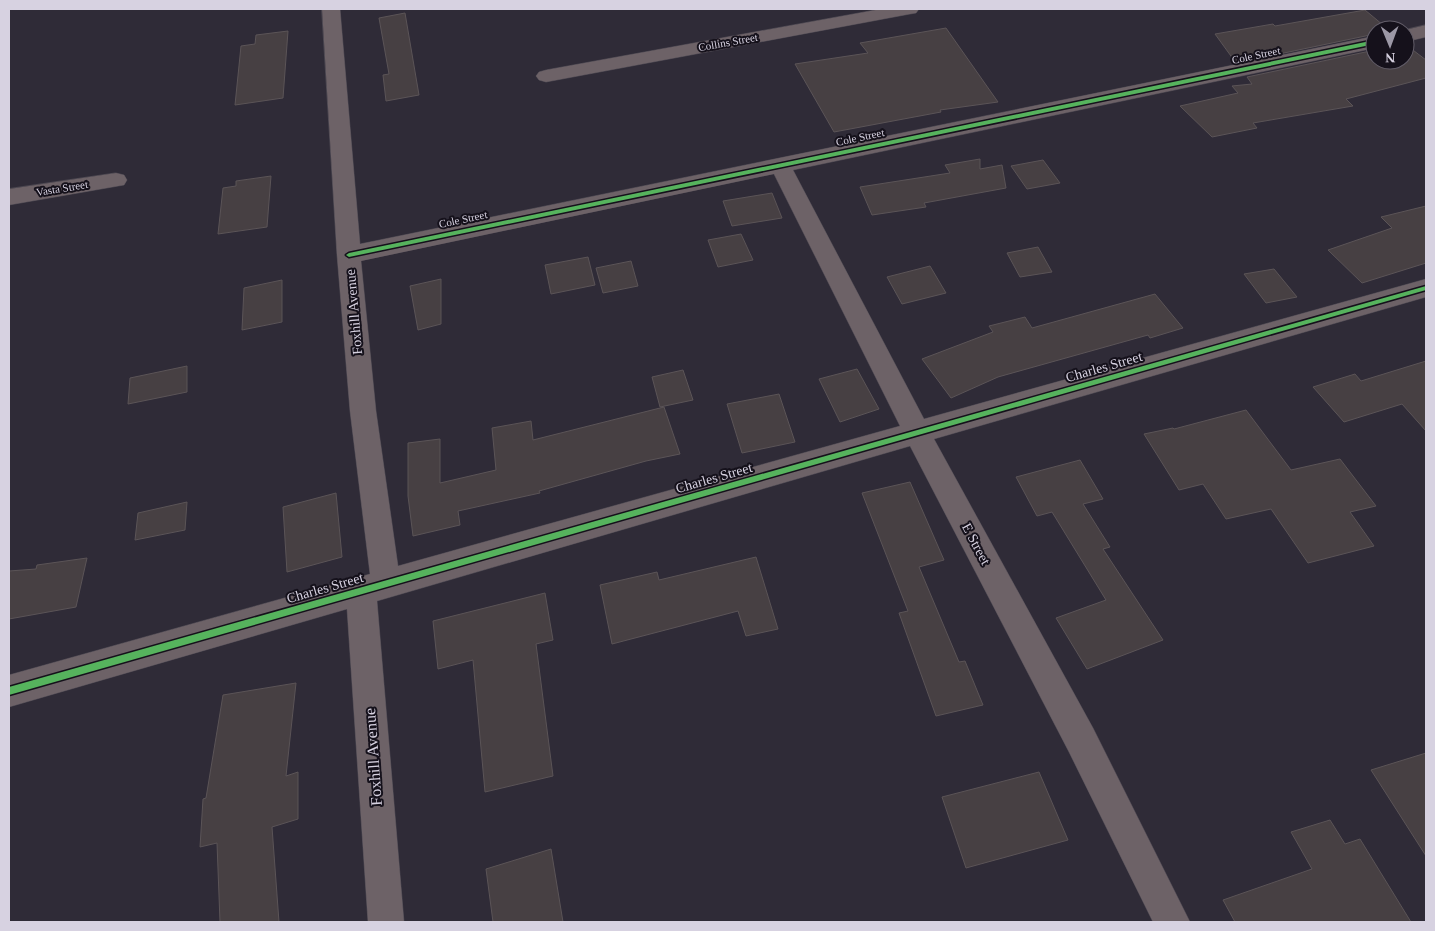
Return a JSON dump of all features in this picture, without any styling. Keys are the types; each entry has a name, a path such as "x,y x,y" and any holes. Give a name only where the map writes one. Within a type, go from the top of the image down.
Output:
{"street":[{"name":"Foxhill Avenue","path":"331,9 363,411 374,588 386,922"},
{"name":"Collins Street","path":"546,76 910,9"},
{"name":"Cole Street","path":"349,254 1365,44"},
{"name":"E Street","path":"780,165 917,433 1081,740 1172,922"},
{"name":"Vasta Street","path":"9,197 116,180"},
{"name":"Charles Street","path":"9,692 1426,288"}],"building":[{"path":"1365,10 1377,20 1365,20 1365,36 1236,63 1215,34 1273,24 1275,26"},
{"path":"405,13 419,95 386,101 383,75 389,74 379,18"},
{"path":"946,28 998,102 940,110 941,112 834,132 795,64 868,53 860,43"},
{"path":"288,31 283,98 235,105 241,46 255,44 256,35"},
{"path":"1365,52 1365,70 1415,70 1415,52 1426,60 1426,78 1346,99 1353,106 1253,123 1257,128 1212,137 1180,106 1238,93 1232,86 1252,84 1247,77"},
{"path":"980,159 980,169 1002,165 1006,188 924,203 926,207 872,215 860,187 950,173 945,165"},
{"path":"1043,160 1060,183 1027,189 1011,166"},
{"path":"271,176 267,227 218,234 223,188 236,186 236,181"},
{"path":"772,193 782,218 732,226 723,201"},
{"path":"1426,206 1426,263 1362,283 1328,250 1392,228 1381,217"},
{"path":"741,234 753,260 718,267 708,240"},
{"path":"1038,247 1052,272 1020,277 1007,253"},
{"path":"588,257 595,285 551,294 545,265"},
{"path":"631,261 638,286 603,293 596,268"},
{"path":"930,266 946,293 902,304 887,277"},
{"path":"1274,269 1297,297 1266,303 1244,274"},
{"path":"441,279 441,324 418,330 410,286"},
{"path":"282,280 282,322 242,330 244,288"},
{"path":"1155,294 1183,328 1150,338 1148,335 998,377 951,398 922,359 993,332 989,326 1025,317 1032,328"},
{"path":"1426,361 1426,431 1402,404 1344,422 1313,387 1355,374 1361,381"},
{"path":"187,366 187,392 128,404 130,378"},
{"path":"857,369 879,409 840,422 819,379"},
{"path":"683,370 693,400 660,407 652,377"},
{"path":"779,394 795,442 742,453 727,404"},
{"path":"664,407 680,454 646,461 539,491 540,493 458,511 460,525 413,536 408,496 408,443 440,439 440,483 496,470 492,428 531,421 533,440"},
{"path":"1246,410 1291,470 1340,459 1376,506 1350,512 1374,546 1308,563 1271,509 1226,519 1203,484 1179,490 1144,434 1174,429"},
{"path":"1080,460 1103,499 1083,504 1110,547 1103,549 1163,640 1087,669 1056,618 1106,600 1052,512 1037,516 1016,477"},
{"path":"910,482 944,560 919,567 959,662 965,661 983,705 936,716 899,613 908,611 862,493"},
{"path":"336,493 342,557 287,572 283,507"},
{"path":"187,502 185,530 135,540 138,513"},
{"path":"756,557 778,629 746,636 738,611 612,644 600,585 657,572 659,580"},
{"path":"87,558 76,607 9,619 9,571 36,569 37,565"},
{"path":"545,593 553,640 536,644 553,776 485,792 473,660 438,669 433,621"},
{"path":"296,683 286,776 298,772 298,819 272,827 279,922 220,922 217,843 200,847 203,799 206,798 223,695"},
{"path":"1426,753 1426,856 1371,770"},
{"path":"1039,772 1068,840 966,868 942,797"},
{"path":"1330,820 1345,844 1360,839 1411,922 1235,922 1223,900 1312,869 1291,832"},
{"path":"551,849 563,922 493,922 486,869"}],"cycle path":[{"path":"349,255 1365,44"},
{"path":"9,691 1426,288"}]}
